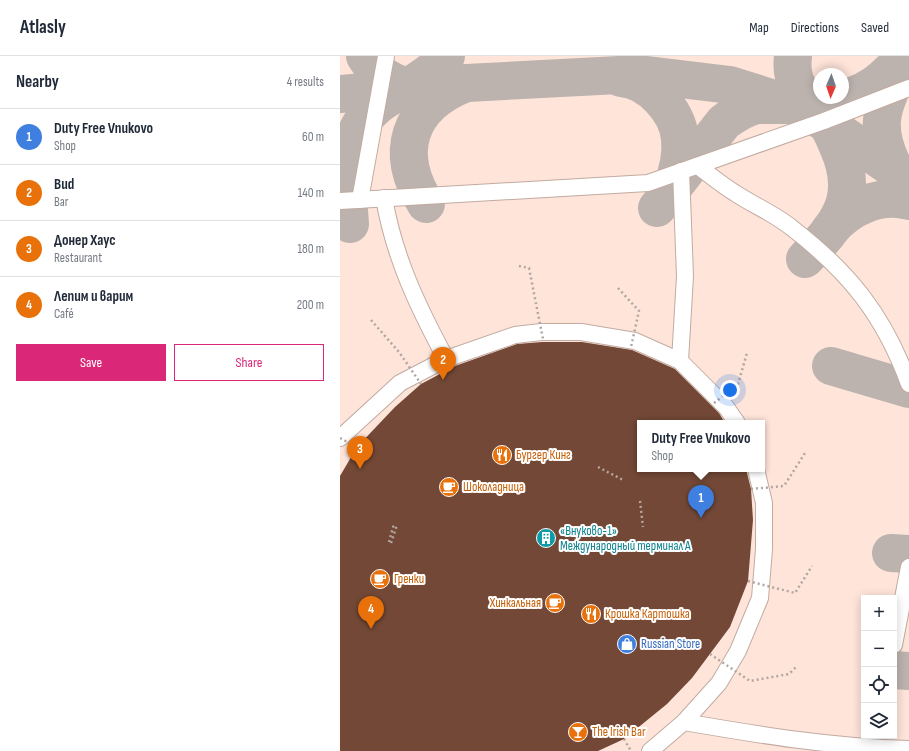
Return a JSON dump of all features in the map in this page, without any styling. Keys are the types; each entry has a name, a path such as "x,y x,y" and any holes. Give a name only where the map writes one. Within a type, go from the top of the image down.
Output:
{"lane":[{"path":"360,200 386,56"},
{"path":"340,201 648,183 909,88"},
{"path":"698,166 733,192 791,227 828,257 848,278 876,315 899,358 909,384"},
{"path":"680,361 685,276 681,172"},
{"path":"384,198 388,226 399,261 430,330 446,359"},
{"path":"340,438 400,383 446,359 516,335 541,332 581,332 635,341 680,361 726,407 735,420"},
{"path":"650,751 684,722 719,683 738,651 760,598 764,549 764,502 757,472"},
{"path":"897,631 909,567"},
{"path":"684,722 771,737 909,749"}],"path":[{"path":"519,266 529,268 543,339"},
{"path":"618,288 639,311 631,347"},
{"path":"371,320 399,352 421,384"},
{"path":"714,403 738,384 747,353"},
{"path":"340,438 357,447"},
{"path":"751,489 784,486 805,453"},
{"path":"598,467 623,480"},
{"path":"640,502 643,527"},
{"path":"390,542 396,524"},
{"path":"748,581 795,593 812,566"},
{"path":"710,654 750,681 789,674 796,668"},
{"path":"624,739 631,751"}],"shaded area":[{"path":"340,56 909,56 909,751 340,751"}],"building":[{"name":"«Внуково-1» Международный терминал А","path":"542,342 582,342 632,350 675,369 719,413 723,420 637,420 637,472 747,472 751,489 753,520 748,581 730,627 692,678 667,704 624,739 598,751 340,751 340,476 357,447 395,407 421,384 455,366 517,344"}],"taxiway":[{"path":"365,56 373,67 383,76 407,87"},
{"path":"350,224 347,176 348,160 351,145 357,131 365,118 377,106 430,72 439,65 446,56"},
{"path":"793,56 792,67 797,85 806,100 831,131 845,167 847,182 846,197 836,222 805,259"},
{"path":"657,208 724,122 736,114 757,105 818,104 847,98 874,85 887,75 906,56"},
{"path":"902,172 895,170 883,140 882,127 883,115 890,91 904,62"},
{"path":"340,94 467,83 638,74 730,85 790,104 826,123 895,170 909,186"},
{"path":"621,78 642,84 651,90 667,107 678,127 680,138 680,157 672,187"},
{"path":"426,204 416,185 410,167 409,150 412,134 418,119 430,105 445,94 464,84"},
{"path":"830,230 846,215 865,204 887,199 909,201"},
{"path":"831,366 909,389"},
{"path":"891,553 909,554"},
{"path":"897,670 909,671"}],"place":[{"name":"Bud","path":"443,380"},
{"name":"Бургер Кинг","path":"502,455"},
{"name":"Донер Хаус","path":"360,469"},
{"name":"Шоколадница","path":"449,487"},
{"name":"Duty Free Vnukovo","path":"701,518"},
{"name":"«Внуково-1» Международный терминал А","path":"546,538"},
{"name":"Гренки","path":"380,579"},
{"name":"Хинкальная","path":"555,603"},
{"name":"Крошка Картошка","path":"591,614"},
{"name":"Лепим и варим","path":"371,629"},
{"name":"Russian Store","path":"627,644"},
{"name":"The Irish Bar","path":"578,732"}]}
